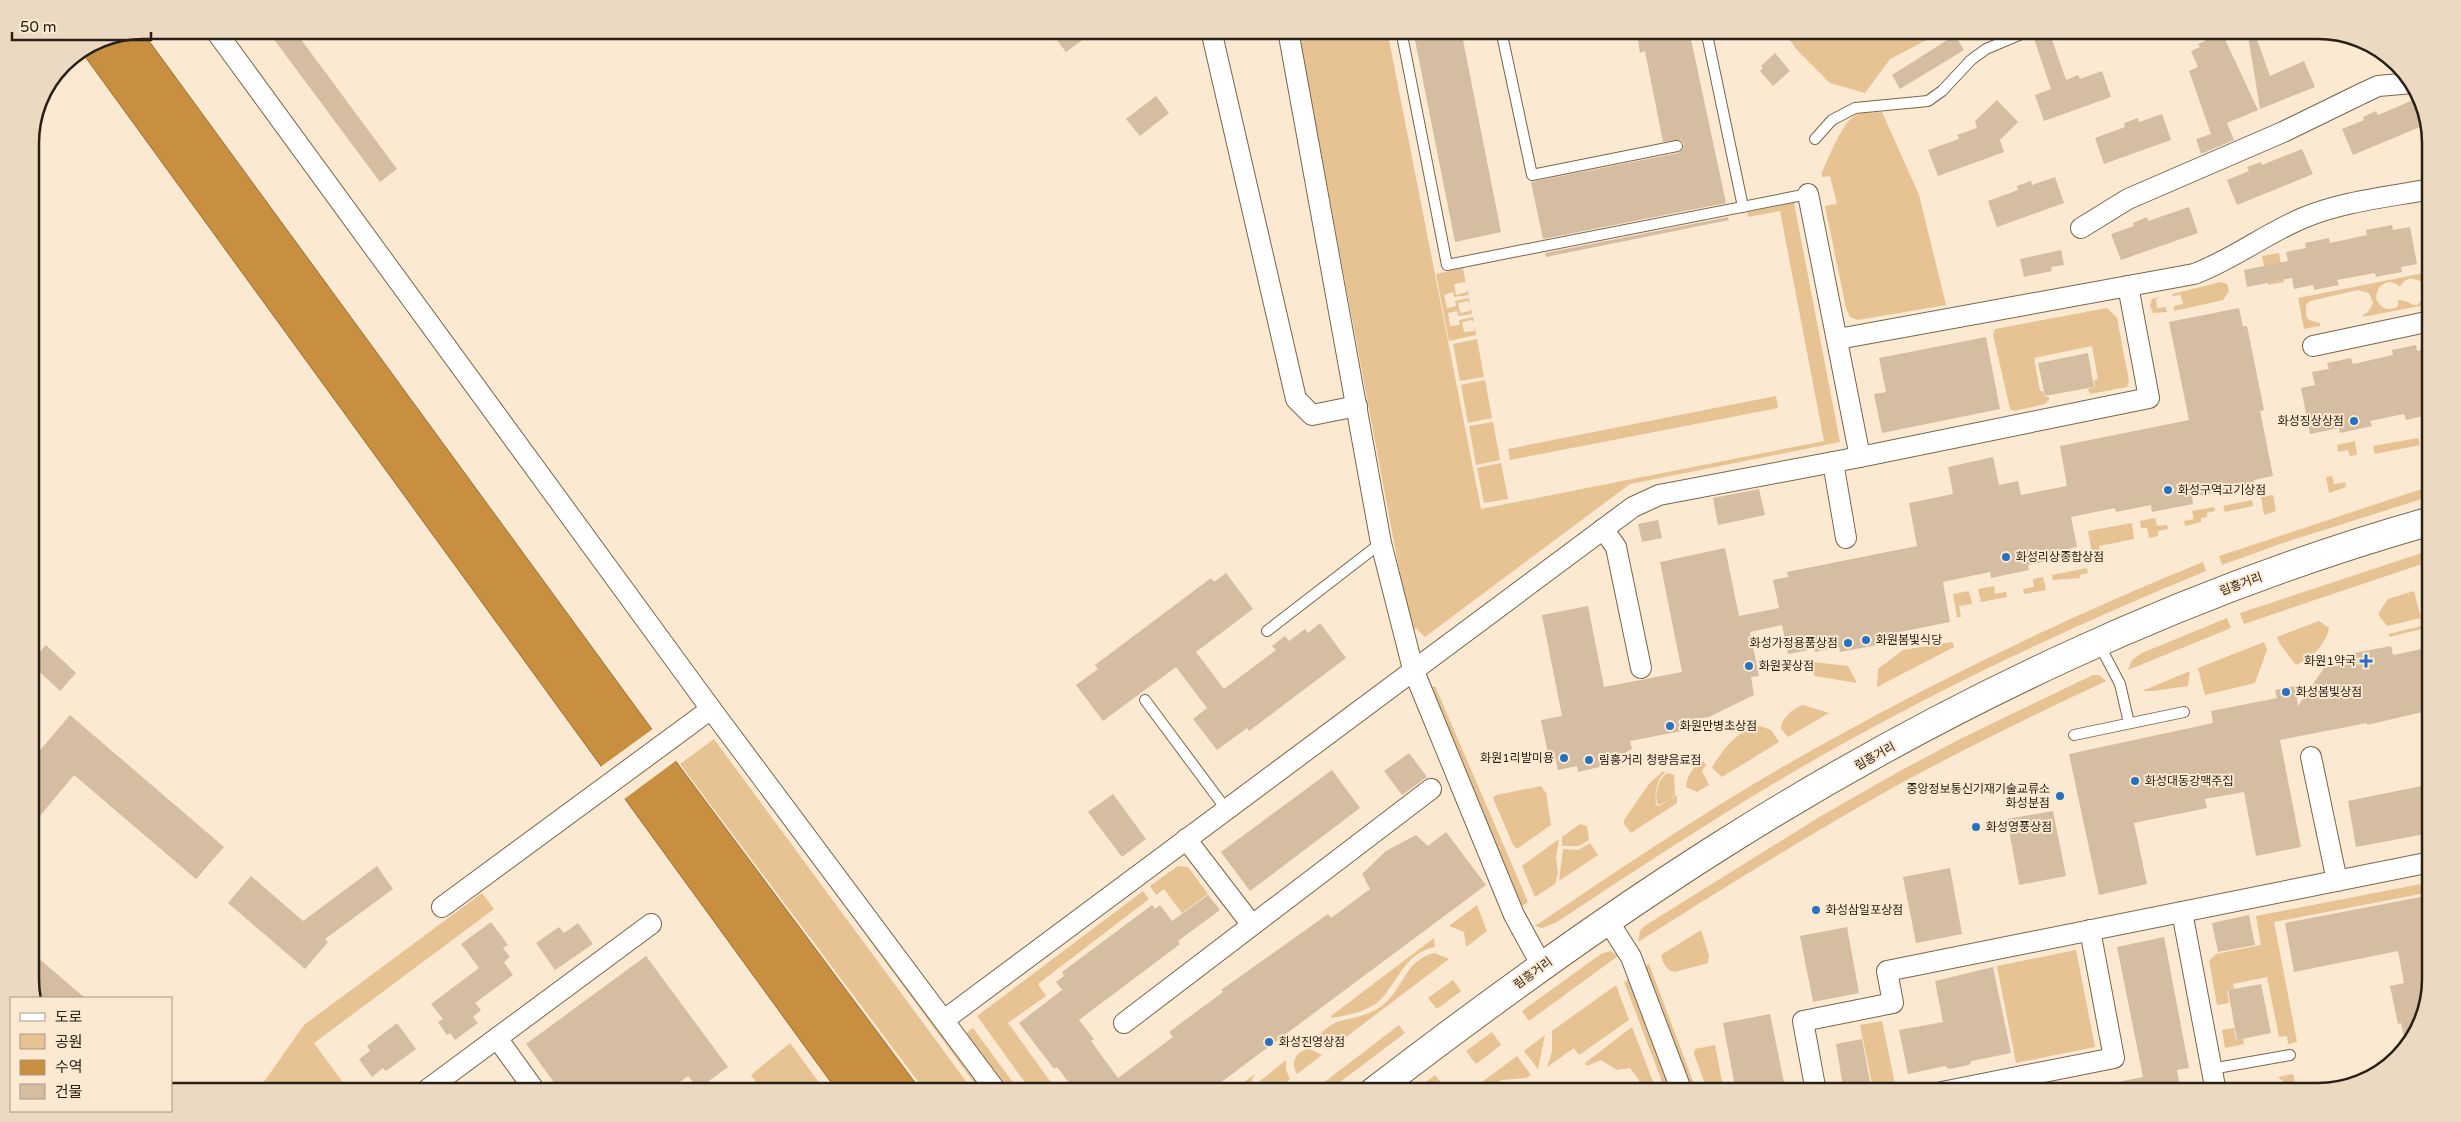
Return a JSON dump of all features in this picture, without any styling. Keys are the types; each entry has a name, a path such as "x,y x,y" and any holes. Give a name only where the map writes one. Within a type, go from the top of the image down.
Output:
{"main road":[{"name":"림흥거리","path":"1385,1083 1542,966 1608,921 1721,846 1890,747 2023,678 2099,643 2218,593 2306,560 2422,524"}],"street":[{"path":"222,39 711,709 990,1083"},
{"path":"1213,39 1296,399 1312,415 1357,406"},
{"path":"1290,39 1381,543 1413,669 1514,915 1542,966"},
{"path":"2081,228 2128,199 2283,132 2378,86 2403,83"},
{"path":"1838,339 2194,274 2212,268 2303,218 2328,209 2422,191"},
{"path":"1808,194 1860,457"},
{"path":"944,1020 1633,507 1659,495 1860,457 2149,398 2128,286"},
{"path":"2313,346 2422,323"},
{"path":"1833,462 1846,538"},
{"path":"1603,529 1616,547 1641,668"},
{"path":"442,907 602,787 711,709"},
{"path":"2312,757 2337,881"},
{"path":"1124,1023 1432,789"},
{"path":"1186,839 1252,926"},
{"path":"1814,1083 1802,1021 1893,1003 1887,971 2422,864"},
{"path":"2182,912 2214,1083"},
{"path":"1608,921 1631,957 1679,1083"},
{"path":"436,1083 651,924"},
{"path":"2021,1083 2114,1058 2090,930"},
{"path":"497,1038 530,1083"}],"lane":[{"path":"1403,39 1447,265 1808,194"},
{"path":"1503,39 1532,175 1677,146"},
{"path":"1708,39 1743,207"},
{"path":"1815,139 1832,120 1855,108 1928,101 1942,91 1971,60 1986,49 2010,39"},
{"path":"1266,631 1381,543"},
{"path":"2099,643 2120,684 2129,724"},
{"path":"1145,700 1226,809"},
{"path":"2074,736 2184,712"},
{"path":"2211,1069 2290,1055"}],"green space":[{"path":"1300,39 1389,39 1481,509 1824,441 1780,211 1748,217 1747,212 1794,203 1840,442 1630,484 1425,637 1416,628 1411,633"},
{"path":"1789,39 1929,39 1890,59 1865,93 1830,83 1797,50"},
{"path":"1882,112 1919,195 1946,305 1858,320 1850,317 1846,308 1825,206 1837,204 1830,176 1822,177 1822,172 1840,134 1849,120 1860,113"},
{"path":"2279,253 2284,282 2268,285 2262,256"},
{"path":"1463,268 1466,285 1465,282 1454,284 1456,295 1467,292 1467,289 1469,295 1454,297 1453,292 1444,295 1447,308 1456,306 1455,301 1469,298 1470,304 1468,301 1458,303 1460,313 1470,311 1471,308 1472,314 1458,316 1457,311 1448,313 1450,326 1460,325 1459,320 1473,317 1474,323 1472,320 1462,322 1464,332 1474,331 1475,327 1476,335 1449,341 1436,274"},
{"path":"2422,273 2422,283 2410,279 2406,280 2400,287 2388,282 2384,284 2379,289 2376,298 2382,307 2388,309 2398,306 2398,300 2416,305 2422,300 2422,306 2363,317 2373,303 2369,293 2358,290 2310,301 2306,305 2306,316 2309,320 2320,323 2320,326 2304,329 2298,298"},
{"path":"2221,282 2227,284 2229,291 2223,300 2174,311 2174,306 2183,304 2181,295 2172,296 2172,294"},
{"path":"2164,296 2156,299 2157,308 2166,307 2167,312 2153,313 2150,306 2152,299"},
{"path":"2107,308 2117,318 2129,381 2127,387 2090,394 2088,389 2095,387 2094,380 2098,379 2092,346 2034,358 2040,391 2043,391 2045,397 2049,397 2049,400 2045,404 2014,411 2010,409 1993,334 1995,329"},
{"path":"1477,339 1484,377 1460,381 1453,344"},
{"path":"1485,380 1492,418 1468,423 1461,385"},
{"path":"1776,396 1778,408 1510,460 1508,449"},
{"path":"1493,422 1500,460 1476,465 1469,426"},
{"path":"2418,438 2420,445 2375,454 2373,446"},
{"path":"2355,441 2357,455 2350,456 2348,450 2338,452 2337,445"},
{"path":"1501,463 1508,499 1484,503 1477,468"},
{"path":"2332,476 2334,484 2345,482 2346,487 2329,493 2326,477"},
{"path":"2422,489 2422,499 2280,544 2222,565 2219,556"},
{"path":"2273,495 2276,511 2264,515 2261,497"},
{"path":"2252,500 2253,506 2225,512 2223,506"},
{"path":"2214,507 2215,511 2207,513 2207,517 2201,518 2201,522 2185,526 2184,521 2194,519 2192,511"},
{"path":"2155,518 2157,526 2167,525 2168,529 2158,531 2158,536 2149,538 2147,528 2141,528 2140,521"},
{"path":"2132,523 2134,539 2099,546 2101,556 2093,558 2088,531"},
{"path":"2422,553 2422,564 2244,624 2240,613"},
{"path":"2203,562 2206,571 2107,613 2010,658 1866,731 1786,776 1654,858 1557,922 1542,928 1535,926 1709,812 1863,722 2006,649 2104,604"},
{"path":"2087,568 2088,573 2080,575 2080,578 2053,580 2052,575"},
{"path":"2043,577 2046,590 2024,594 2023,589 2034,587 2033,579"},
{"path":"1994,586 1995,594 2006,592 2007,597 1981,602 1978,589"},
{"path":"1969,591 1972,604 1959,606 1961,617 1957,617 1953,594"},
{"path":"2414,591 2421,618 2387,626 2378,614 2388,599"},
{"path":"2227,618 2231,628 2128,670 2132,660 2142,653"},
{"path":"2319,621 2329,628 2325,640 2313,654 2296,665 2277,637"},
{"path":"2421,626 2422,629 2389,637 2389,634"},
{"path":"1951,642 1954,647 1877,687 1878,669 1903,650"},
{"path":"2264,642 2267,650 2255,683 2205,695 2198,668"},
{"path":"1813,662 1848,666 1857,683 1815,676 1809,666"},
{"path":"2190,671 2188,686 2142,691"},
{"path":"2093,675 2099,675 2106,681 2004,730 1903,782 1736,880 1638,942 1640,931 1646,925 1821,816 1962,738"},
{"path":"1435,686 1528,902 1522,906 1429,688"},
{"path":"1803,705 1829,713 1788,737 1781,729 1783,721 1792,711"},
{"path":"1760,726 1771,730 1779,742 1722,777 1712,768 1722,752 1733,740 1745,731"},
{"path":"719,735 979,1083 974,1083"},
{"path":"714,739 967,1083 919,1083 680,764"},
{"path":"1703,761 1706,765 1702,771 1709,785 1697,792 1686,787 1689,775"},
{"path":"1662,772 1666,772 1658,782 1656,796 1659,783 1665,775 1668,773 1674,775 1675,795 1669,800 1677,795 1677,803 1631,833 1624,824 1624,820 1649,784","holes":["1656,796 1658,805 1668,801 1659,806 1656,805"]},
{"path":"1541,786 1546,793 1551,825 1517,849 1513,845 1493,798 1496,795"},
{"path":"1580,824 1587,826 1589,840 1579,846 1562,846 1562,837"},
{"path":"1559,839 1556,858 1558,873 1555,884 1535,897 1522,866"},
{"path":"1590,843 1598,855 1559,881 1563,849 1578,850"},
{"path":"1178,866 1188,867 1208,894 1182,913 1164,889 1156,895 1150,886"},
{"path":"2422,884 2422,894 2274,922 2297,1042 2288,1044 2287,1036 2279,1037 2267,977 2233,984 2234,989 2227,990 2229,1003 2217,1005 2209,961 2216,954 2261,945 2256,916"},
{"path":"1143,891 1149,899 1038,984 1046,996 1008,1023 1051,1083 1025,1083 977,1016"},
{"path":"482,893 494,909 314,1043 343,1083 263,1083 304,1025"},
{"path":"1477,905 1487,931 1466,947 1464,932 1449,926"},
{"path":"1701,930 1709,956 1708,963 1675,972 1669,970 1661,955"},
{"path":"1434,938 1435,947 1425,950 1410,960 1378,1002 1359,1012 1332,1018 1331,1016"},
{"path":"2076,950 2095,1047 2016,1063 1997,966"},
{"path":"1610,951 1618,956 1529,1021 1522,1011 1601,954"},
{"path":"1435,953 1449,959 1329,1050 1312,1041 1334,1023 1367,1014 1379,1008 1391,997 1411,967 1425,956"},
{"path":"1649,964 1694,1083 1690,1083 1645,966"},
{"path":"1453,980 1461,991 1437,1009 1428,998"},
{"path":"1628,980 1668,1083 1663,1083 1624,982"},
{"path":"1616,985 1629,1020 1579,1055 1574,1048 1547,1067 1552,1052 1552,1031"},
{"path":"1882,1021 1895,1083 1872,1083 1860,1025"},
{"path":"1399,1025 1405,1033 1339,1083 1323,1083"},
{"path":"1632,1027 1654,1083 1639,1083 1639,1080 1630,1068 1617,1070 1601,1060 1587,1066 1585,1063"},
{"path":"973,1028 1013,1083 1000,1083 965,1034"},
{"path":"2234,1028 2236,1040 2243,1039 2244,1044 2225,1048 2222,1030"},
{"path":"1492,1032 1501,1045 1476,1064 1466,1051"},
{"path":"1545,1035 1538,1069 1524,1051"},
{"path":"790,1043 819,1083 757,1083 751,1075"},
{"path":"1715,1045 1722,1083 1705,1083 1694,1054 1695,1049"},
{"path":"1309,1049 1322,1055 1297,1074 1294,1061 1301,1052"},
{"path":"1517,1056 1531,1075 1526,1078 1502,1080 1497,1083 1481,1083"},
{"path":"1286,1060 1286,1070 1290,1079 1285,1083 1259,1083"},
{"path":"1255,1074 1250,1083 1243,1083"},
{"path":"2293,1074 2295,1083 2285,1083 2278,1077"},
{"path":"1435,1075 1441,1083 1425,1083"}],"water":[{"path":"148,39 648,724 915,1083 831,1083 85,56 110,44"}],"pier":[{"path":"654,728 677,760 623,800 599,768"}],"building":[{"path":"274,39 301,39 397,169 380,182"},
{"path":"1056,39 1084,39 1066,52"},
{"path":"1415,39 1463,39 1501,232 1455,242"},
{"path":"1638,39 1691,39 1726,203 1543,239 1531,182 1678,153 1683,149 1684,144 1680,140 1663,142 1645,51 1640,53"},
{"path":"1949,39 1957,39 1964,50 1900,89 1892,75"},
{"path":"2034,39 2052,39 2066,80 2078,75 2080,79 2102,71 2111,97 2044,121 2035,95 2051,89"},
{"path":"2209,39 2225,39 2258,110 2227,123 2234,140 2201,154 2196,139 2211,134 2189,71 2198,67 2191,51 2200,47 2198,44"},
{"path":"2248,39 2257,39 2270,76 2304,61 2315,87 2260,109"},
{"path":"1775,53 1790,71 1773,86 1760,71 1763,68 1761,66"},
{"path":"1156,96 1169,113 1140,136 1126,119"},
{"path":"1997,100 2018,122 2000,140 2004,152 1938,176 1928,150 1959,139 1957,135 1977,128 1975,121"},
{"path":"2413,100 2421,127 2353,155 2342,129 2364,120 2363,117 2376,111 2378,115"},
{"path":"2162,114 2171,140 2104,164 2095,138 2125,127 2124,123 2138,118 2139,122"},
{"path":"2302,149 2313,174 2237,205 2227,180 2249,171 2247,167 2261,162 2262,165"},
{"path":"2055,177 2064,203 1997,227 1988,201 2018,190 2017,186 2031,181 2032,185"},
{"path":"2189,207 2198,233 2121,260 2111,234 2134,226 2133,223 2147,217 2148,221"},
{"path":"1728,217 1729,220 1546,257 1545,253"},
{"path":"2392,225 2393,230 2410,227 2417,264 2401,267 2402,272 2376,277 2375,273 2337,280 2339,285 2314,290 2313,285 2294,289 2292,278 2247,287 2244,270 2288,261 2286,252 2306,248 2305,243 2329,238 2330,243 2367,235 2366,230"},
{"path":"2061,250 2064,265 2051,267 2052,271 2024,277 2020,259"},
{"path":"2239,308 2243,326 2247,326 2264,410 2260,411 2273,476 2254,480 2255,484 2192,497 2193,504 2152,512 2151,505 2116,512 2115,508 2071,517 2077,547 2064,550 2066,557 2028,565 2029,570 1991,578 1990,572 1943,582 1950,622 1875,637 1877,645 1840,652 1839,647 1815,652 1814,649 1788,654 1782,625 1750,632 1759,676 1751,677 1754,695 1709,717 1690,720 1692,729 1630,741 1632,749 1615,758 1603,761 1604,766 1578,772 1577,766 1558,770 1554,752 1548,754 1541,720 1562,716 1542,615 1588,606 1604,687 1682,672 1660,562 1725,548 1739,616 1779,608 1773,580 1788,577 1787,572 1917,546 1909,503 1953,494 1948,467 1993,457 1999,485 2018,481 2021,495 2067,486 2060,446 2189,420 2169,322"},
{"path":"1986,337 2000,409 1882,433 1874,394 1886,392 1879,358"},
{"path":"2416,345 2417,351 2422,350 2422,416 2406,420 2404,414 2370,421 2372,426 2340,433 2339,428 2310,434 2301,388 2315,385 2312,372 2329,369 2327,363 2351,358 2353,364 2393,355 2392,350"},
{"path":"2088,353 2094,387 2045,396 2038,363"},
{"path":"1759,489 1765,515 1718,525 1713,498"},
{"path":"1658,520 1662,538 1642,542 1638,524"},
{"path":"1226,573 1253,609 1196,652 1224,689 1276,650 1272,646 1285,636 1289,641 1305,629 1308,633 1320,623 1346,658 1249,731 1247,728 1217,750 1193,719 1207,708 1176,667 1103,721 1076,685 1098,669 1095,665 1211,578 1214,582"},
{"path":"46,645 76,673 60,691 39,671 39,653"},
{"path":"2391,646 2393,655 2422,649 2422,712 2367,725 2367,723 2280,740 2301,847 2256,856 2244,792 2205,799 2207,808 2134,823 2147,884 2099,895 2069,754 2213,723 2211,711 2277,698 2275,690 2295,686 2298,706 2324,668 2340,665 2338,656"},
{"path":"70,715 224,847 196,879 74,775 39,817 39,751"},
{"path":"1409,753 1427,777 1402,795 1384,771"},
{"path":"1332,770 1360,808 1250,891 1221,852"},
{"path":"2422,786 2422,835 2356,847 2348,801"},
{"path":"1113,794 1146,839 1122,857 1088,812"},
{"path":"2053,811 2066,876 2019,885 2007,819"},
{"path":"1446,832 1486,885 1220,1083 1069,1083 1057,1067 1054,1069 1019,1023 1062,990 1056,982 1064,976 1062,972 1152,905 1155,909 1160,905 1172,921 1208,895 1220,910 1178,941 1180,944 1079,1020 1094,1039 1091,1041 1118,1078 1173,1037 1169,1032 1223,992 1221,990 1328,914 1331,918 1370,889 1362,874 1386,851 1416,835 1428,846"},
{"path":"377,866 393,889 325,939 328,942 305,969 228,903 251,876 303,921"},
{"path":"1950,868 1962,934 1916,943 1903,877"},
{"path":"2422,897 2422,986 2417,1012 2404,1038 2401,1023 2398,1024 2390,986 2404,983 2398,951 2294,972 2285,923"},
{"path":"2249,915 2255,945 2218,952 2212,923"},
{"path":"491,922 508,945 503,948 510,957 504,962 513,975 475,1003 481,1010 473,1017 478,1023 455,1040 450,1033 447,1035 438,1022 443,1019 431,1004 479,968 461,944"},
{"path":"578,923 593,944 555,970 536,943 559,927 564,933"},
{"path":"1847,927 1859,993 1813,1002 1800,936"},
{"path":"2164,937 2189,1068 2177,1070 2179,1083 2113,1083 2143,1077 2117,947"},
{"path":"646,956 728,1067 706,1083 693,1083 688,1076 678,1083 554,1083 526,1044"},
{"path":"39,959 84,997 41,997"},
{"path":"1993,967 2011,1053 1972,1061 1969,1065 1949,1069 1945,1066 1908,1074 1899,1030 1943,1022 1935,981"},
{"path":"2261,984 2271,1033 2237,1040 2228,990"},
{"path":"1770,1014 1784,1083 1734,1083 1723,1023"},
{"path":"397,1023 416,1049 386,1071 383,1068 372,1077 359,1059 370,1051 367,1046"},
{"path":"1862,1039 1870,1082 1842,1083 1836,1044"}],"place":[{"name":"화성징상상점","path":"2354,421"},
{"name":"화성구역고기상점","path":"2168,490"},
{"name":"화성리상종합상점","path":"2006,557"},
{"name":"화원봄빛식당","path":"1866,640"},
{"name":"화성가정용품상점","path":"1848,643"},
{"name":"화원1약국","path":"2366,661"},
{"name":"화원꽃상점","path":"1749,666"},
{"name":"화성봄빛상점","path":"2286,692"},
{"name":"화원만병초상점","path":"1670,726"},
{"name":"화원1리발미용","path":"1564,758"},
{"name":"림흥거리 청량음료점","path":"1589,760"},
{"name":"화성대동강맥주집","path":"2135,781"},
{"name":"중앙정보통신기재기술교류소 화성분점","path":"2060,796"},
{"name":"화성영풍상점","path":"1976,827"},
{"name":"화성삼일포상점","path":"1816,910"},
{"name":"화성진영상점","path":"1269,1042"}]}
